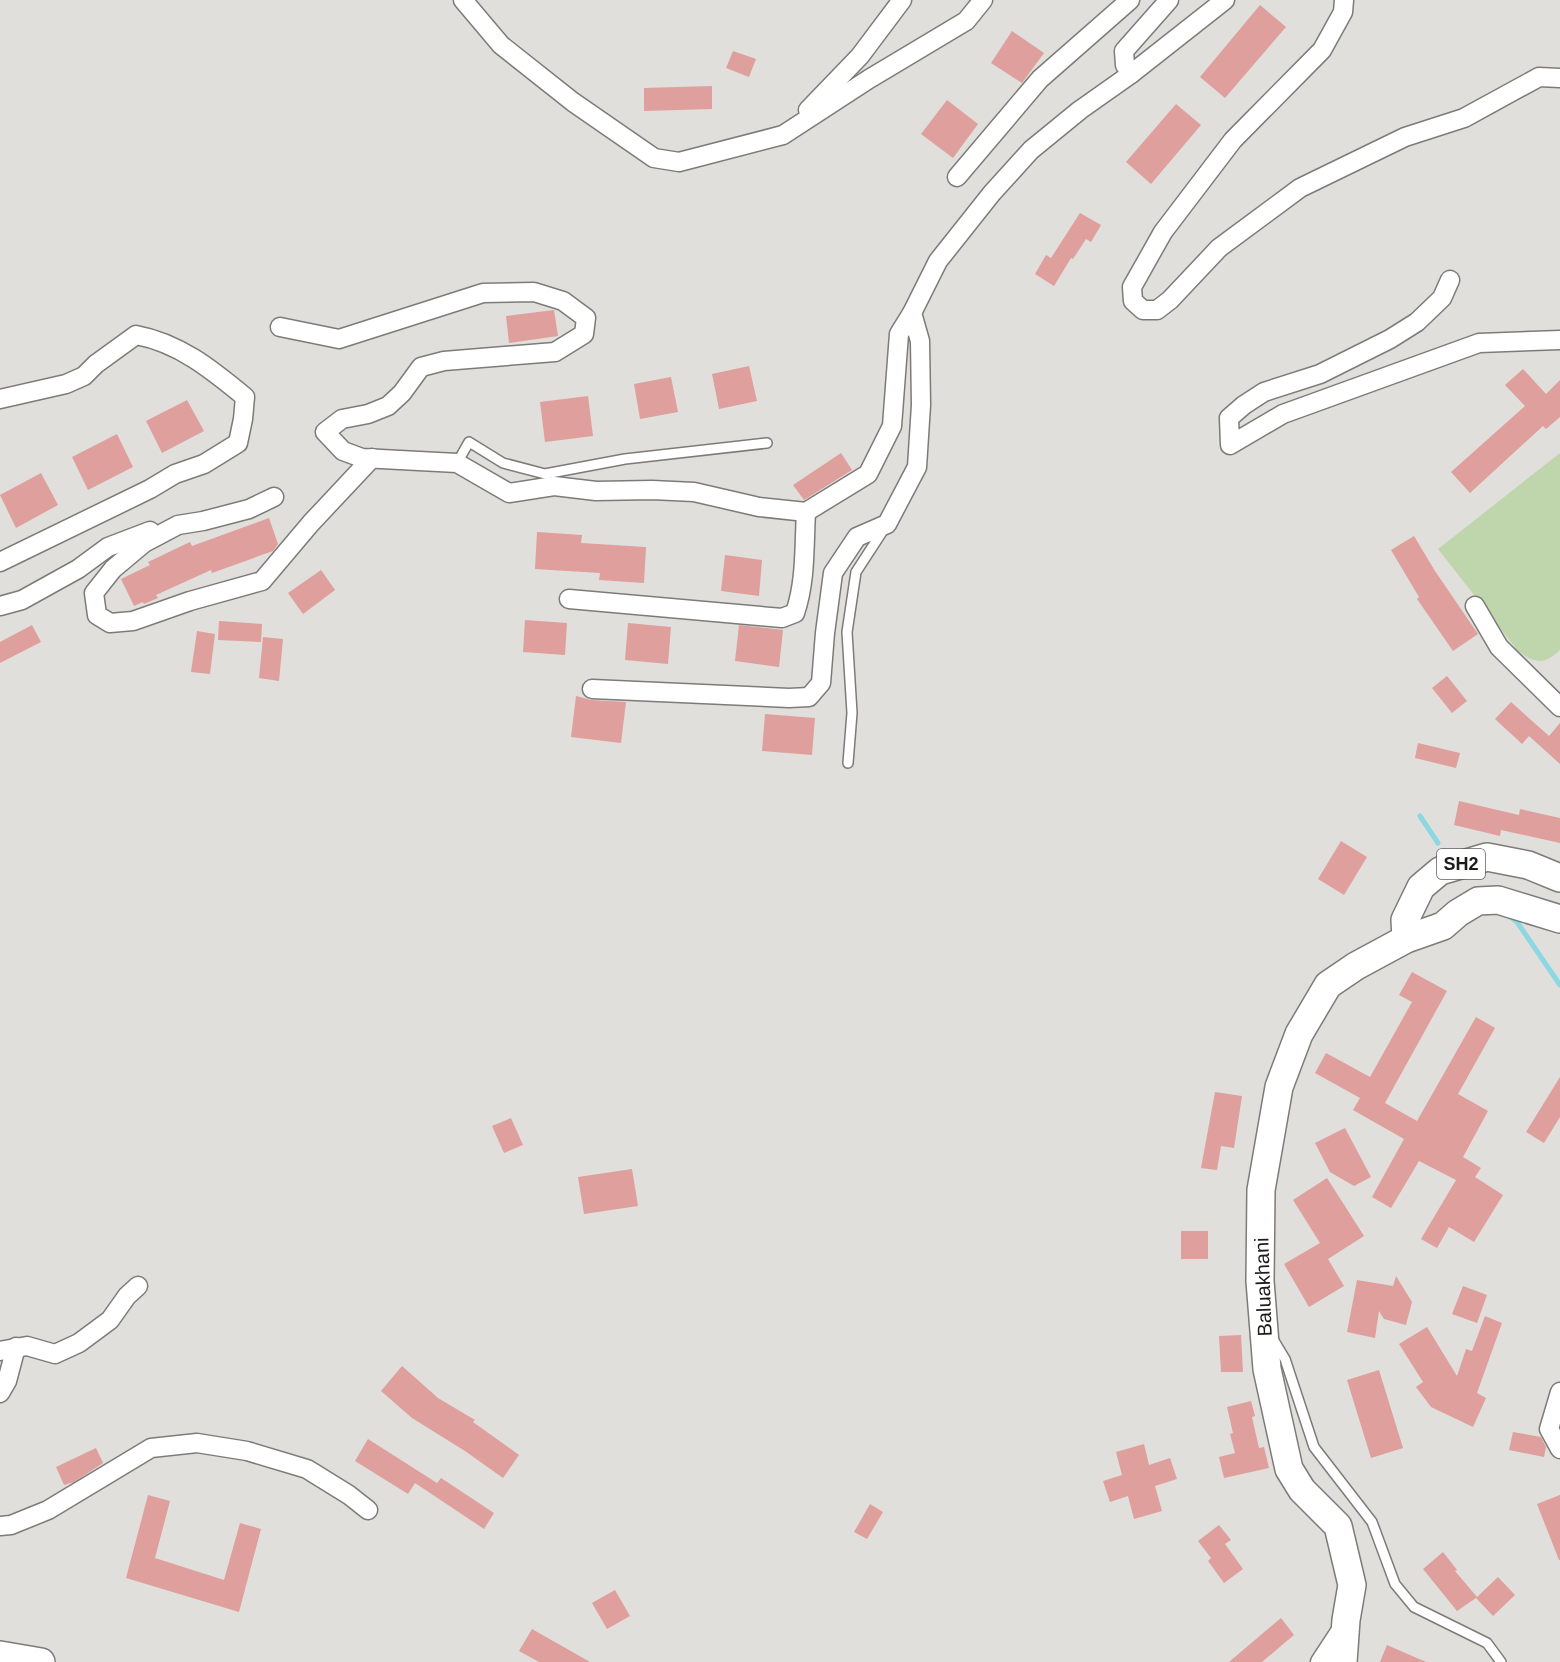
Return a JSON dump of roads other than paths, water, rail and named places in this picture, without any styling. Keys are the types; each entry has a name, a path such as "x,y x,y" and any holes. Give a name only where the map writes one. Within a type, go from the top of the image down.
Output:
{"main road":[{"name":"SH2","path":"1406,939 1405,920 1421,887 1440,871 1486,857 1528,865 1560,878"},
{"name":"Baluakhani","path":"1346,1620 1352,1585 1338,1526 1302,1490 1289,1469 1267,1369 1260,1281 1261,1190 1279,1087 1299,1034 1328,985 1356,966 1406,939 1443,926 1478,900 1498,900 1560,920"},
{"path":"1343,1662 1346,1620"},
{"path":"0,1655 41,1662"}],"street":[{"path":"463,0 501,45 573,102 654,158 679,162 783,135 869,79 966,21 983,0"},
{"path":"783,135 860,56 902,0"},
{"path":"957,177 1040,79 1130,0"},
{"path":"1131,74 1125,65 1124,51 1169,0"},
{"path":"280,327 339,339 483,293 534,292 563,301 586,318 584,334 555,352 444,361 421,367 402,393 388,406 368,414 342,419 325,432 343,451 362,458 457,463 509,494 554,486 596,491 694,492 759,507 806,512 868,474 892,426 898,334 912,313 938,261 992,193 1031,150 1225,0"},
{"path":"1344,0 1343,12 1322,50 1233,140 1163,232 1131,287 1133,301 1143,310 1157,310 1170,300 1219,248 1300,188 1405,137 1464,118 1539,77 1560,78"},
{"path":"1450,280 1442,298 1417,322 1390,339 1320,374 1264,392 1244,405 1229,418 1230,445 1283,414 1479,343 1560,340"},
{"path":"592,689 789,698 809,697 821,683 833,573 857,537 887,524 917,467 921,405 920,341 912,313"},
{"path":"0,399 66,384 84,376 96,364 136,335 155,339 185,352 216,373 244,397 243,419 238,443 204,464 175,474 150,489 0,562"},
{"path":"178,525 144,543 113,569 94,593 97,615 110,623 133,621 190,601 262,581 310,523 372,458"},
{"path":"0,606 22,600 78,569 108,547 145,533 249,509 274,496"},
{"path":"569,599 782,618 795,613 800,599 803,582 806,512"},
{"path":"1475,606 1499,647 1560,707"},
{"path":"0,1394 7,1381 8,1349 27,1346 55,1354 80,1343 110,1320 127,1296 138,1286"},
{"path":"1560,1392 1549,1429 1560,1449"},
{"path":"0,1526 11,1525 48,1510 151,1448 197,1443 246,1451 307,1469 369,1510"},
{"name":"Baluakhani","path":"1320,1662 1333,1646 1346,1620"}],"lane":[{"path":"457,463 469,442 503,463 545,474 625,459 767,442"},
{"path":"848,763 852,713 848,632 856,572 887,524"},
{"path":"1263,1321 1285,1359 1314,1447 1372,1522 1395,1584 1414,1607 1487,1643 1501,1662"}],"waterway":[{"path":"1420,816 1438,843"},
{"path":"1508,915 1517,922 1560,985"}]}
